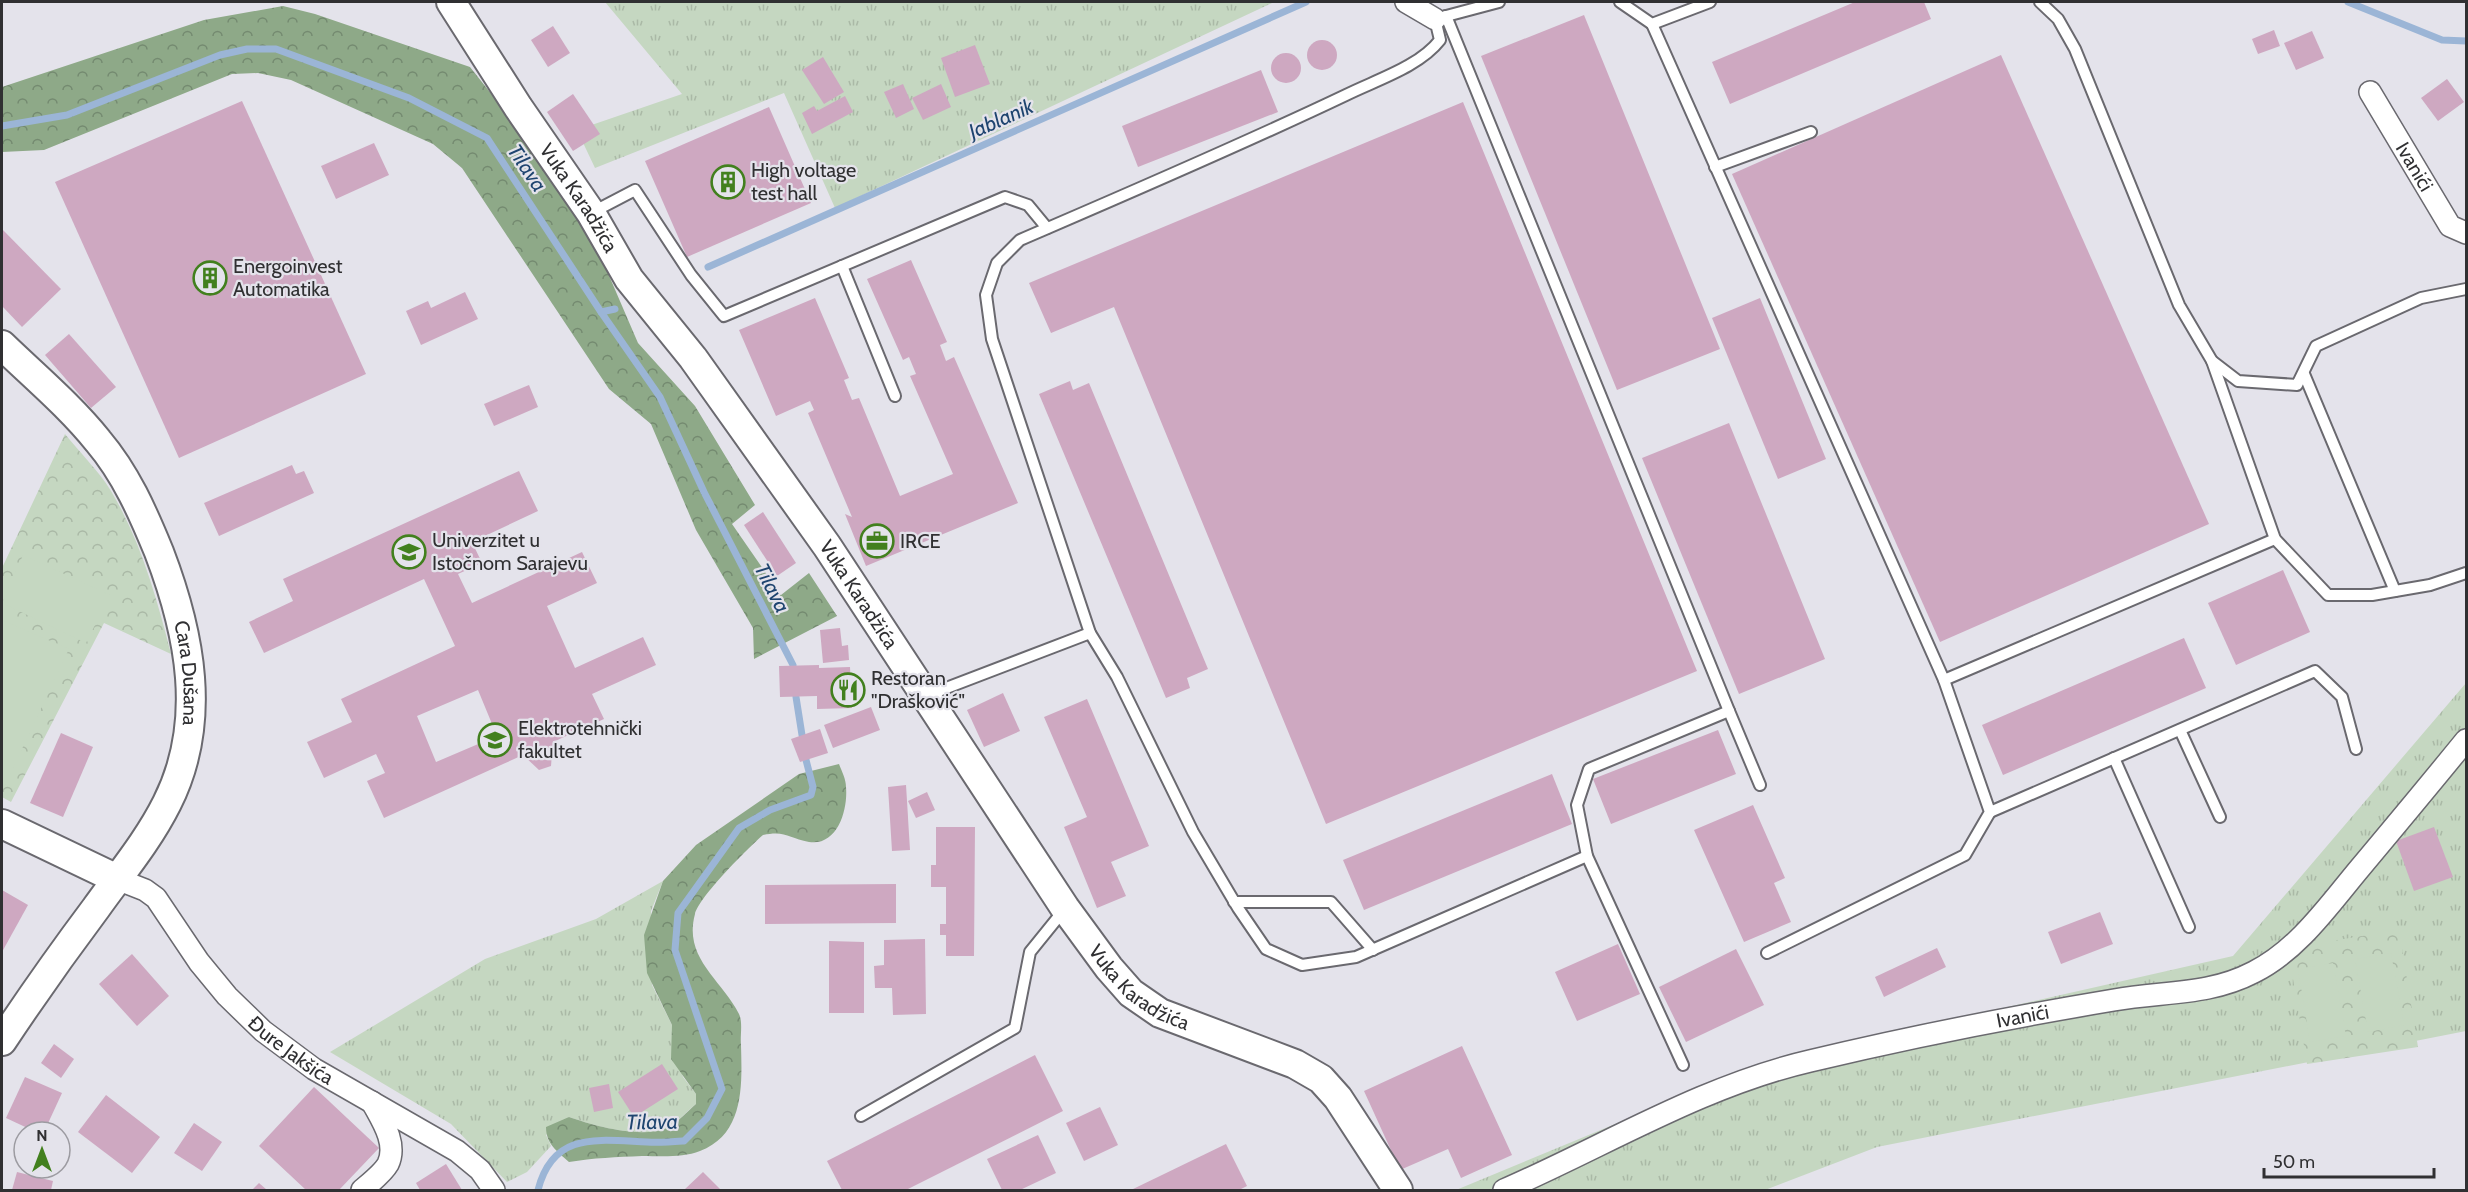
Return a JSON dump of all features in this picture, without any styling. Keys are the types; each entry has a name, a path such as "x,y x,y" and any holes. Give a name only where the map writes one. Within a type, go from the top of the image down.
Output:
{"street":[{"name":"Vuka Karadžića","path":"451,2 518,107 591,213 628,279 693,358 827,546 1065,908 1119,980 1145,1004 1160,1013 1295,1064 1321,1079 1338,1098 1398,1191"},
{"path":"1406,2 1441,17"},
{"name":"Ivanići","path":"2370,92 2450,226 2466,233"},
{"name":"Cara Dušana","path":"2,345 98,441 131,489 167,575 184,631 192,705 186,749 180,772 168,802 146,842 51,968 2,1041"},
{"name":"Ivanići","path":"1504,1191 1751,1077 1809,1061 1945,1032 2117,999 2195,992 2227,984 2256,971 2284,951 2314,923 2466,740"},
{"path":"2,824 117,879"},
{"name":"Đure Jakšića","path":"117,879 145,890 156,898 200,962 227,996 263,1031 314,1069 457,1151 480,1170 494,1191"},
{"path":"362,1191 388,1165 390,1156 388,1132 372,1101"}],"lane":[{"path":"1441,17 1499,2"},
{"path":"1620,2 1652,24 1944,680 1990,812"},
{"path":"1652,24 1710,2"},
{"path":"2040,2 2058,19 2075,49 2179,304 2212,361 2275,539 2328,595 2372,595 2430,585 2466,573"},
{"path":"1441,17 1440,40 1432,51 1405,66 1307,114 1020,240 997,263 986,295 992,339 1090,633 1117,677 1193,832 1234,902 1266,949 1302,965 1356,957 1587,856"},
{"path":"1441,17 1760,785"},
{"path":"1715,167 1811,132"},
{"path":"591,213 634,190 691,275 724,316 1005,196 1028,205 1047,228"},
{"path":"842,266 895,396"},
{"path":"2212,361 2238,381 2297,385 2316,346 2421,298 2466,289"},
{"path":"2304,374 2395,591"},
{"path":"1944,680 2275,539"},
{"path":"925,696 1090,633"},
{"path":"1767,953 1965,855 1990,812 2315,671 2342,697 2356,749"},
{"path":"1683,1065 1587,856 1577,805 1589,769 1729,711"},
{"path":"2180,730 2220,817"},
{"path":"2114,758 2189,927"},
{"path":"1234,902 1331,902 1373,950"},
{"path":"861,1116 1015,1028 1030,952 1065,908"}],"green space":[{"path":"605,2 1274,2 835,208 784,93 595,168 577,130 682,94"},
{"path":"283,6 315,14 470,67 531,144 592,236 638,343 695,406 755,505 732,524 781,595 809,573 837,616 754,659 753,628 696,530 651,424 609,389 462,168 433,144 291,80 258,73 232,74 44,150 2,152 2,87 204,20"},
{"path":"65,434 101,476 122,510 147,571 171,654 104,623 11,802 2,797 2,568"},
{"path":"23,555 110,595 86,643 2,603"},
{"path":"2,620 69,649 5,785 2,784"},
{"path":"2466,683 2466,1031 1877,1147 1765,1190 1456,1190 1765,1062 2233,956"},
{"path":"839,764 845,781 846,796 843,815 834,832 819,842 809,842 782,834 763,835 714,885 698,906 695,914 694,943 699,956 731,1001 741,1021 741,1076 738,1106 726,1133 715,1143 686,1155 614,1157 569,1162 550,1143 546,1127 569,1117 618,1130 656,1131 671,1126 696,1104 696,1094 671,1059 672,1025 647,973 644,935 663,881 696,845 799,774"},
{"path":"663,881 651,911 652,985 672,1025 672,1038 683,1077 696,1094 696,1104 667,1128 631,1132 569,1117 546,1135 551,1146 527,1172 507,1182 451,1124 330,1052 485,959 596,919"},
{"path":"2399,930 2418,1047 2307,1064 2288,948"},
{"path":"2391,953 2404,1025 2368,1032 2355,959"},
{"path":"2333,963 2346,1036 2310,1042 2298,969"}],"building":[{"path":"1855,2 1924,2 1931,19 1730,104 1712,62"},
{"path":"1584,15 1720,349 1617,390 1481,56"},
{"path":"553,26 570,53 548,67 531,40"},
{"path":"2274,30 2280,46 2258,54 2252,39"},
{"path":"2312,31 2324,58 2296,70 2284,43"},
{"path":"1322,40 1333,44 1337,55 1333,66 1322,70 1311,66 1307,55 1311,44"},
{"path":"975,45 990,84 955,97 941,58"},
{"path":"1286,53 1297,57 1301,68 1297,79 1286,83 1275,79 1271,68 1275,57"},
{"path":"2001,55 2209,524 1940,642 1732,174"},
{"path":"823,57 844,92 824,104 802,70"},
{"path":"1261,70 1278,112 1138,167 1122,126"},
{"path":"2447,79 2464,102 2438,121 2421,98"},
{"path":"903,84 914,109 896,118 884,92"},
{"path":"941,84 951,107 923,120 912,98"},
{"path":"573,94 600,134 573,151 547,112"},
{"path":"845,96 853,112 812,134 802,113 814,106 817,111"},
{"name":"Energoinvest Automatika","path":"242,101 366,374 179,458 55,182"},
{"path":"1463,102 1697,671 1326,824 1114,307 1051,333 1029,283"},
{"name":"High voltage test hall","path":"769,107 811,203 687,257 645,161"},
{"path":"374,143 389,175 336,199 321,166"},
{"path":"2,229 61,289 22,327 2,306"},
{"path":"911,260 947,342 940,345 946,361 954,357 1018,503 866,566 845,514 852,517 808,413 814,410 810,401 776,416 739,330 815,298 849,378 844,380 852,400 859,398 900,496 953,474 910,376 916,374 909,357 903,360 867,279"},
{"path":"465,292 478,319 421,345 406,311 428,301 431,308"},
{"path":"1760,298 1826,459 1778,479 1712,318"},
{"path":"69,334 116,387 91,408 45,355"},
{"path":"1070,381 1073,390 1089,383 1208,669 1187,678 1190,688 1166,698 1039,394"},
{"path":"529,385 538,407 494,426 484,404"},
{"path":"1729,423 1825,659 1739,694 1642,458"},
{"path":"292,465 296,474 304,471 314,493 219,536 204,503"},
{"name":"Elektrotehnički fakultet","path":"519,471 538,511 472,542 482,563 458,574 472,603 582,552 597,583 547,606 575,668 643,637 656,665 592,694 604,719 553,742 551,766 539,770 523,755 384,818 367,781 385,773 376,754 324,778 307,742 352,722 341,699 455,646 424,579 264,653 249,622 293,601 283,579","holes":["478,690 497,736 436,762 417,716"]},
{"path":"763,512 796,563 777,576 744,525"},
{"path":"2283,570 2310,632 2236,665 2208,603"},
{"path":"840,628 842,646 848,645 849,660 823,663 820,630"},
{"path":"2184,638 2206,688 2003,775 1982,725"},
{"path":"819,665 819,668 850,667 852,708 817,709 817,696 780,697 779,666"},
{"path":"1003,693 1020,731 984,747 967,710"},
{"path":"1087,699 1149,846 1111,862 1126,896 1097,908 1064,827 1087,817 1044,717"},
{"path":"871,707 880,730 833,748 824,725"},
{"path":"820,729 828,753 800,762 791,739"},
{"path":"1718,730 1736,774 1611,824 1593,779"},
{"path":"61,733 93,747 63,817 30,803"},
{"path":"1552,774 1572,824 1364,910 1343,860"},
{"path":"906,785 910,850 892,851 888,787"},
{"path":"927,792 935,810 916,818 908,801"},
{"path":"1753,805 1785,878 1774,883 1791,922 1744,942 1694,830"},
{"path":"936,827 975,827 974,956 946,956 946,935 940,935 940,924 946,924 946,887 931,887 931,865 936,865"},
{"path":"2434,827 2453,877 2414,891 2396,841"},
{"path":"896,884 896,923 765,924 765,885"},
{"path":"2,890 28,905 2,952"},
{"path":"2100,912 2113,944 2061,964 2048,932"},
{"path":"925,939 926,1014 893,1015 892,988 875,988 874,966 884,965 884,940"},
{"path":"829,941 864,942 864,1013 829,1013"},
{"path":"1618,944 1640,994 1577,1021 1555,972"},
{"path":"1937,948 1946,967 1884,997 1875,977"},
{"path":"1736,949 1764,1005 1686,1042 1659,987"},
{"path":"132,954 169,996 137,1026 99,984"},
{"path":"54,1044 74,1059 61,1078 41,1063"},
{"path":"1462,1046 1512,1155 1461,1178 1448,1149 1400,1170 1364,1091"},
{"path":"1035,1055 1063,1111 906,1190 842,1190 827,1161"},
{"path":"662,1064 678,1089 634,1117 618,1092"},
{"path":"25,1077 62,1093 50,1120 12,1121 6,1118"},
{"path":"609,1084 613,1108 594,1112 589,1088"},
{"path":"314,1087 379,1148 339,1190 306,1190 259,1146"},
{"path":"106,1095 160,1137 132,1173 78,1132"},
{"path":"1100,1107 1118,1145 1084,1161 1066,1123"},
{"path":"194,1123 222,1142 202,1171 174,1153"},
{"path":"1038,1135 1056,1173 1020,1190 1002,1190 987,1159"},
{"path":"1226,1144 1247,1186 1239,1190 1131,1190"},
{"path":"446,1164 462,1190 420,1190 416,1183"},
{"path":"703,1172 721,1190 684,1190"},
{"path":"15,1180 53,1181 51,1190 12,1190"},
{"path":"259,1183 267,1190 252,1190"}],"waterway":[{"name":"Jablanik","path":"708,267 1306,2"},
{"name":"Jablanik","path":"2348,2 2442,40 2466,41"},
{"name":"Tilava","path":"2,126 67,115 220,55 247,49 276,49 409,98 487,138 601,312 660,397 704,492 793,665"},
{"name":"Jablanik","path":"601,312 615,309"},
{"name":"Tilava","path":"796,697 802,735"},
{"name":"Tilava","path":"538,1190 545,1171 554,1157 566,1148 580,1143 611,1140 684,1141 707,1118 722,1089 675,950 678,913 739,828 770,810 811,795 813,787 806,760"}],"place":[{"name":"High voltage test hall","path":"728,182"},
{"name":"Energoinvest Automatika","path":"210,278"},
{"name":"IRCE","path":"877,541"},
{"name":"Univerzitet u Istočnom Sarajevu","path":"409,552"},
{"name":"Restoran \"Drašković\"","path":"848,690"},
{"name":"Elektrotehnički fakultet","path":"495,740"}]}
